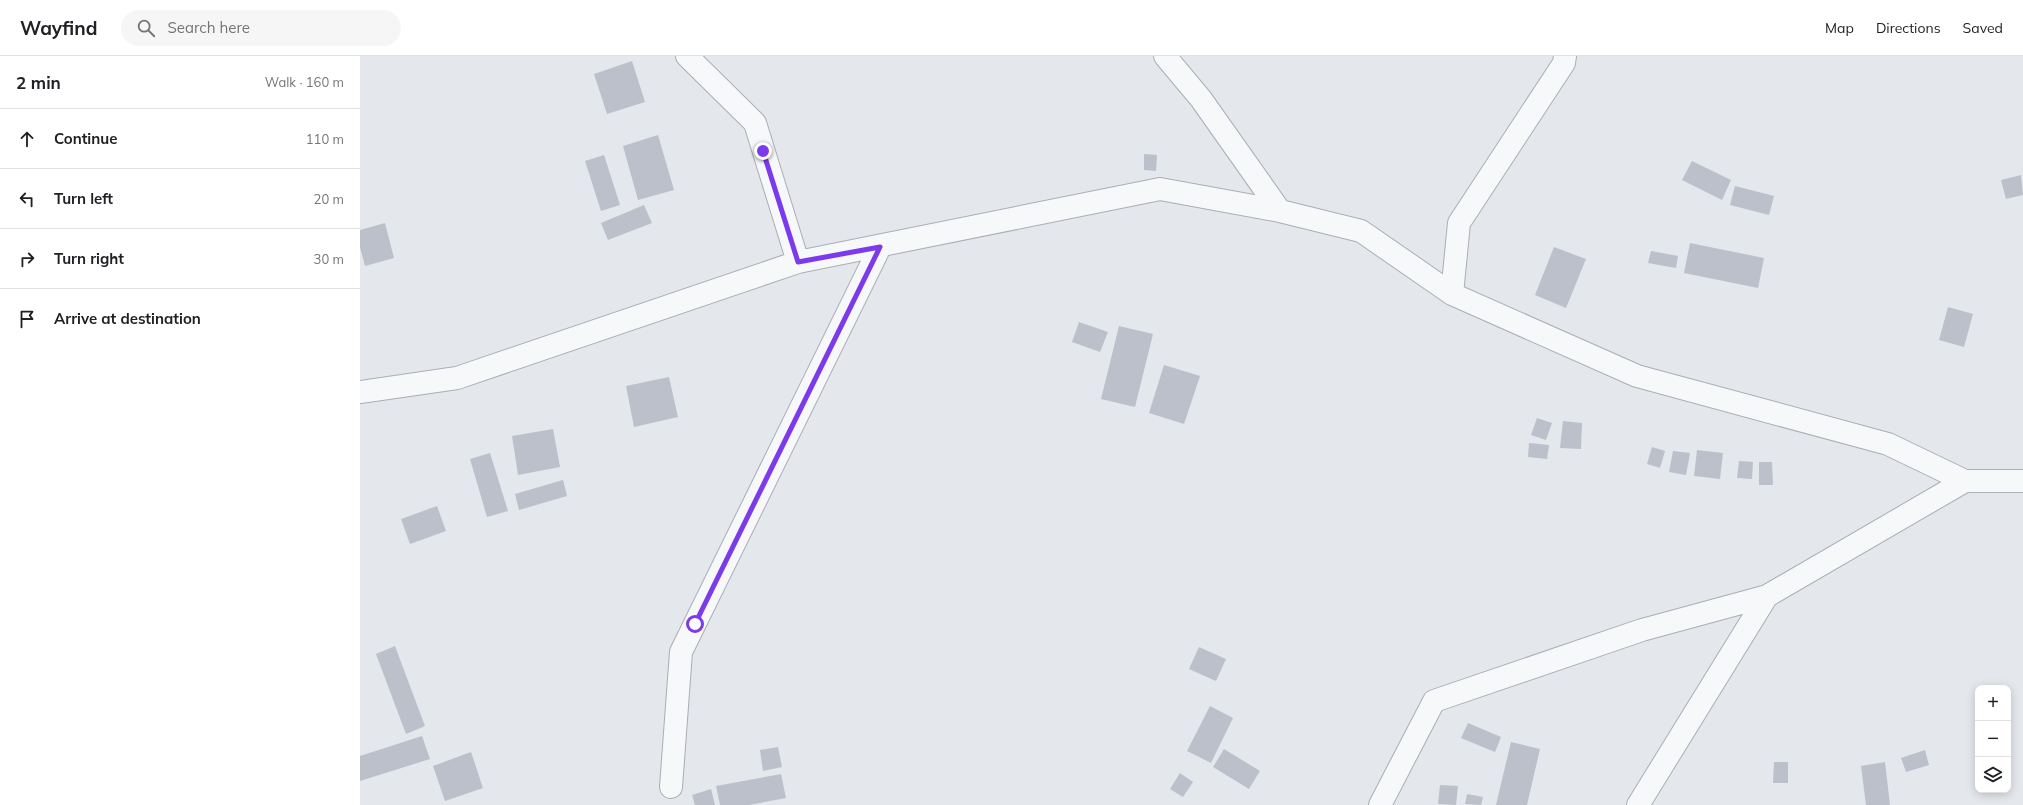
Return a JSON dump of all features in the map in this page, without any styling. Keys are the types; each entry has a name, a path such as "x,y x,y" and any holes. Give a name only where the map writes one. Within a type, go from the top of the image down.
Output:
{"street":[{"path":"687,56 755,123 798,262"},
{"path":"1165,56 1202,99 1280,210"},
{"path":"1452,294 1459,223 1564,63 1565,56"},
{"path":"360,392 457,378 798,262 880,247 1160,189 1280,210 1361,231 1452,294 1637,376 1888,444 1965,481 2023,481"},
{"path":"671,787 681,652 880,247"},
{"path":"1380,805 1434,701 1642,630 1767,596 1965,481"},
{"path":"1638,805 1767,596"}],"building":[{"path":"632,61 645,102 607,114 594,74"},
{"path":"658,135 674,190 638,200 623,146"},
{"path":"1144,154 1157,155 1156,171 1144,170"},
{"path":"604,155 620,205 601,211 585,161"},
{"path":"1692,161 1731,180 1722,200 1682,180"},
{"path":"2021,175 2023,195 2006,199 2001,180"},
{"path":"1735,186 1774,196 1769,215 1730,205"},
{"path":"644,205 652,223 608,240 601,223"},
{"path":"385,223 394,258 365,266 360,247 360,230"},
{"path":"1690,243 1764,258 1758,288 1684,273"},
{"path":"1554,247 1586,259 1566,308 1535,295"},
{"path":"1651,251 1678,256 1676,268 1648,263"},
{"path":"1948,307 1973,314 1964,347 1939,340"},
{"path":"1079,322 1108,332 1100,352 1072,342"},
{"path":"1119,326 1153,334 1135,407 1101,399"},
{"path":"1164,365 1200,376 1184,424 1149,413"},
{"path":"669,377 678,417 634,427 626,386"},
{"path":"1537,418 1552,423 1546,440 1531,435"},
{"path":"1563,421 1582,423 1581,449 1560,448"},
{"path":"553,429 560,467 518,475 512,436"},
{"path":"1529,443 1549,445 1547,459 1528,457"},
{"path":"1652,447 1665,451 1660,468 1647,464"},
{"path":"1697,450 1723,453 1720,479 1694,476"},
{"path":"1673,451 1690,453 1686,475 1669,472"},
{"path":"490,453 508,511 487,517 470,459"},
{"path":"1739,461 1753,462 1752,479 1737,478"},
{"path":"1759,462 1772,462 1773,485 1759,485"},
{"path":"563,480 567,496 519,510 515,494"},
{"path":"437,506 446,531 410,544 401,519"},
{"path":"395,646 425,726 406,734 376,654"},
{"path":"1199,647 1226,659 1216,681 1189,669"},
{"path":"1210,706 1233,718 1211,763 1187,751"},
{"path":"1468,723 1501,737 1495,752 1461,738"},
{"path":"422,736 430,759 360,781 360,756"},
{"path":"1511,742 1540,749 1527,805 1496,805"},
{"path":"778,747 782,767 763,771 760,750"},
{"path":"1224,749 1260,771 1249,789 1213,767"},
{"path":"1925,750 1929,765 1906,772 1901,758"},
{"path":"471,752 483,788 445,801 433,766"},
{"path":"1774,762 1788,762 1788,783 1773,783"},
{"path":"1885,762 1890,805 1866,805 1861,766"},
{"path":"1180,773 1193,782 1183,797 1170,789"},
{"path":"781,774 786,798 749,805 720,805 716,786"},
{"path":"1440,785 1458,786 1456,805 1438,804"},
{"path":"711,789 715,805 695,805 692,795"},
{"path":"1467,794 1483,797 1481,805 1465,804"}],"route":[{"path":"695,624 880,247 798,262 763,151"}]}
